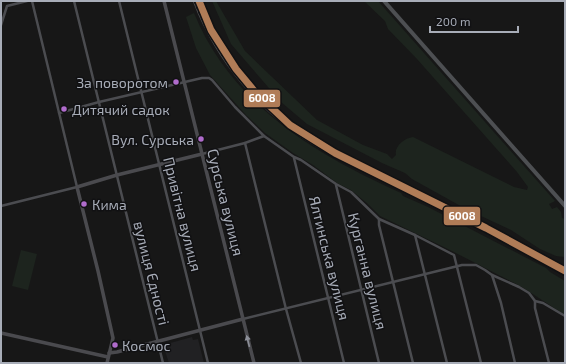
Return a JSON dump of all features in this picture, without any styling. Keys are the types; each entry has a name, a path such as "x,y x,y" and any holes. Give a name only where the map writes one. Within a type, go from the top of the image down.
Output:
{"main road":[{"path":"384,1 565,206"}],"street":[{"path":"1,25 7,6 27,1"},
{"path":"32,1 100,278 113,338 107,363"},
{"name":"вулиця Єдності","path":"74,1 163,363"},
{"name":"Привітна вулиця","path":"119,1 208,363"},
{"name":"Сурська вулиця","path":"164,1 254,363"},
{"path":"59,113 141,92 202,78 209,78 264,136 294,158 301,160 355,196 379,219 415,234 454,255 481,363"},
{"path":"1,206 245,143 264,136"},
{"path":"245,143 286,309 301,363"},
{"name":"Ялтинська вулиця","path":"294,158 344,363"},
{"name":"Курганна вулиця","path":"336,184 379,363"},
{"path":"379,219 379,225 413,363"},
{"path":"415,234 447,363"},
{"path":"1,333 108,355 242,319 393,282 457,267 476,265 492,275 529,293 535,301 535,308 549,363"},
{"path":"492,275 516,363"},
{"path":"535,301 543,303 565,316"}],"shaded area":[{"path":"212,1 216,1 245,51 317,120 363,145 387,154 392,159 396,155 400,143 413,137 514,187 527,190 528,187 517,172 417,59 388,29 385,21 364,1 378,1 555,201 549,204 552,209 557,207 561,212 562,218 565,219 565,257 556,256 540,249 511,230 466,209 412,179 405,173 382,163 307,124 281,102 231,44"},
{"path":"194,13 210,45 230,74 253,100 280,123 338,162 546,268 565,281 565,315 522,287 380,216 351,190 337,183 265,133 246,115 210,75 196,48 186,17"},
{"path":"21,250 37,254 28,290 12,286"},
{"path":"192,337 193,340 198,339 204,363 169,363 163,345"}],"railway":[{"path":"194,1 215,44 228,65 260,102 277,118 297,133 341,160 473,224 565,273"}],"transit line":[{"name":"6008","path":"199,1 211,30 236,69 256,93 290,125 335,153 486,228 565,271"}],"place":[{"name":"За поворотом","path":"176,82"},
{"name":"Дитячий садок","path":"64,109"},
{"name":"Вул. Сурська","path":"201,139"},
{"name":"Кима","path":"84,204"},
{"name":"Космос","path":"115,345"}]}
